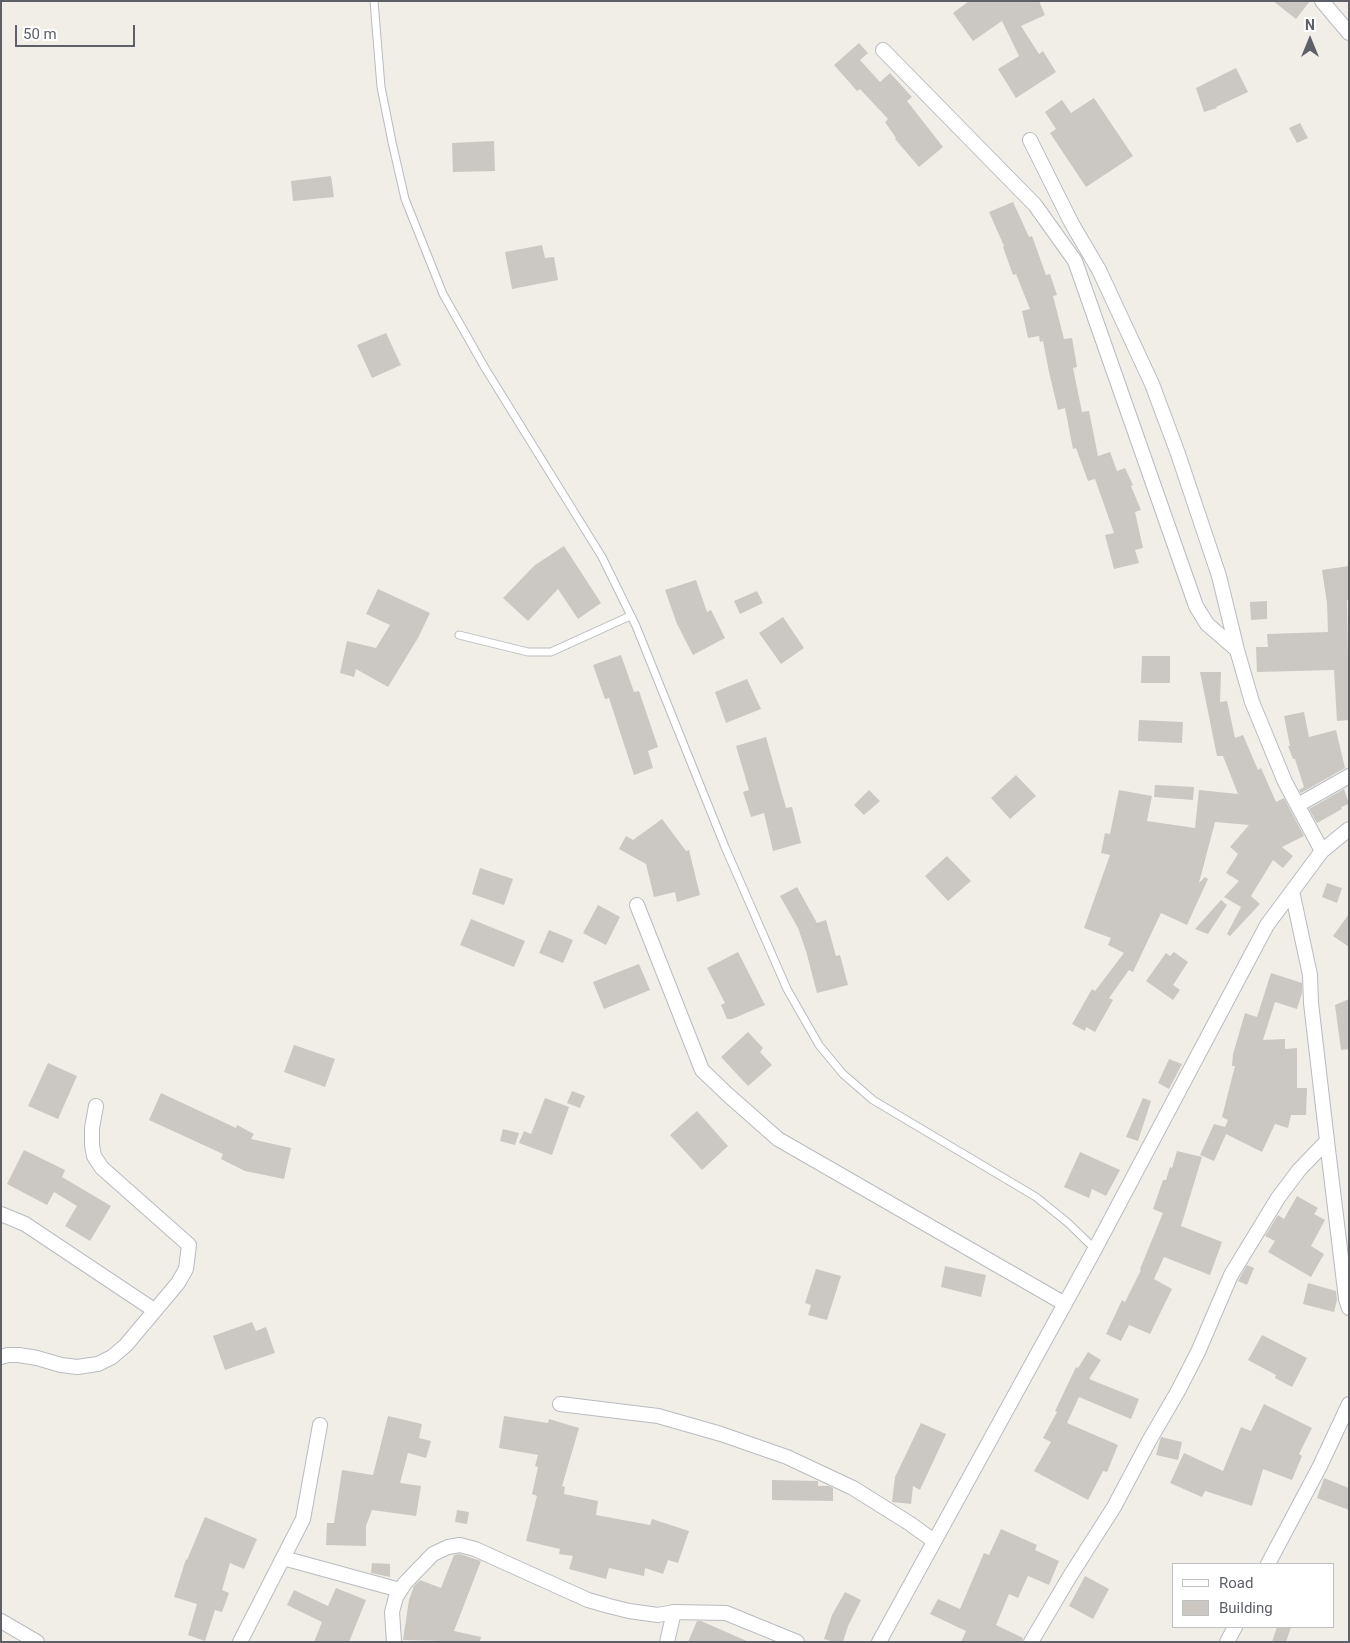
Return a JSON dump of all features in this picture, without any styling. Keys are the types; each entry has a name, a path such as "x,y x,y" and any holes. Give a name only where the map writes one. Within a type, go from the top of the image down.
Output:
{"street":[{"path":"1322,1 1349,33"},
{"path":"883,50 1035,205 1075,261 1196,606 1207,624 1237,650"},
{"path":"1030,140 1072,224 1099,270 1152,384 1220,576 1237,650 1252,702 1285,782 1322,851"},
{"path":"1298,805 1349,776"},
{"path":"879,1642 1095,1249 1267,925 1322,851 1349,829"},
{"path":"1292,891 1310,974 1311,1003 1326,1141 1348,1302"},
{"path":"637,905 702,1070 727,1094 778,1139 1065,1304"},
{"path":"1,1357 19,1355 77,1367 98,1364 112,1357 126,1345 178,1283 186,1269 189,1245 102,1168 94,1156 92,1128 96,1106"},
{"path":"1031,1642 1114,1507 1178,1391 1198,1352 1231,1276 1278,1198 1299,1170 1326,1141"},
{"path":"1,1214 25,1224 154,1310"},
{"path":"560,1404 658,1416 721,1434 787,1457 853,1488 934,1541"},
{"path":"1269,1563 1320,1466 1349,1404"},
{"path":"240,1642 303,1519 320,1425"},
{"path":"394,1642 392,1612 396,1596 405,1582 433,1554 448,1547 460,1545 476,1550 588,1600 629,1611 658,1614 674,1612 726,1613 797,1642"},
{"path":"283,1558 400,1590"},
{"path":"667,1642 674,1612"},
{"path":"1,1621 37,1642"},
{"path":"1227,1642 1234,1628"}],"lane":[{"path":"374,1 381,87 405,199 443,294 485,368 602,557 630,616 725,848 787,989 819,1045 843,1074 873,1100 1036,1197 1068,1222 1095,1249"},
{"path":"459,635 528,652 551,652 630,616"}],"building":[{"path":"969,1 1039,1 1045,15 1021,26 1039,54 1043,51 1056,72 1016,98 998,69 1019,56 1002,21 973,41 953,13"},
{"path":"1273,1 1310,1 1296,19"},
{"path":"859,43 868,53 860,60 880,82 890,73 912,97 907,101 943,147 919,167 895,139 885,122 888,119 860,89 857,91 834,65"},
{"path":"1236,68 1248,92 1217,108 1204,112 1196,88"},
{"path":"1094,98 1133,156 1086,187 1050,133 1056,129 1045,112 1062,100 1071,113"},
{"path":"1300,123 1308,138 1297,143 1289,128"},
{"path":"494,141 495,171 453,172 452,143"},
{"path":"331,176 334,197 293,201 291,181"},
{"path":"1013,202 1029,237 1032,236 1046,275 1050,274 1057,295 1053,296 1064,339 1072,338 1077,367 1073,368 1082,412 1089,411 1098,456 1110,452 1117,471 1125,468 1133,485 1131,486 1141,510 1135,512 1143,548 1135,550 1139,563 1114,569 1105,535 1114,533 1095,479 1088,481 1076,448 1073,449 1065,408 1058,410 1043,341 1040,342 1039,336 1028,338 1022,311 1030,309 1016,274 1013,275 1004,246 989,212"},
{"path":"542,245 545,258 554,257 558,280 512,289 505,252"},
{"path":"386,333 401,365 372,378 357,345"},
{"path":"564,546 601,603 578,619 558,589 528,621 503,598 535,565"},
{"path":"1349,566 1349,600 1347,600 1349,720 1337,721 1334,670 1257,672 1256,647 1268,647 1267,634 1328,632 1327,603 1322,570"},
{"path":"696,580 707,612 711,610 725,638 693,655 677,624 665,590"},
{"path":"378,589 430,613 418,638 388,687 356,669 354,677 340,673 347,641 376,648 390,625 366,614"},
{"path":"757,591 763,603 740,614 734,601"},
{"path":"1267,601 1267,619 1251,620 1250,602"},
{"path":"783,617 804,648 781,664 759,633"},
{"path":"621,655 634,692 639,691 658,747 648,751 653,768 634,775 609,698 605,699 593,665"},
{"path":"1142,656 1170,656 1170,683 1141,683"},
{"path":"1200,672 1221,672 1220,702 1227,701 1235,738 1243,735 1258,770 1261,768 1276,802 1284,798 1304,836 1282,847 1293,856 1283,868 1273,860 1251,896 1260,904 1230,936 1227,934 1241,907 1224,897 1239,881 1226,873 1238,854 1230,847 1249,825 1215,822 1199,883 1205,877 1208,879 1187,925 1161,913 1133,972 1129,970 1109,998 1113,1000 1095,1032 1086,1027 1085,1031 1072,1024 1092,989 1095,991 1124,953 1108,945 1111,938 1084,928 1110,855 1101,853 1105,833 1110,834 1119,790 1152,796 1147,821 1195,828 1199,790 1238,794 1223,756 1217,756"},
{"path":"747,679 761,709 726,723 715,692"},
{"path":"1304,712 1309,737 1336,730 1345,768 1301,793 1299,790 1304,787 1295,759 1293,759 1288,746 1290,746 1284,716"},
{"path":"1139,720 1183,722 1182,743 1138,741"},
{"path":"766,737 786,808 792,807 801,843 773,851 764,813 751,817 743,792 749,790 736,746"},
{"path":"1016,775 1036,796 1010,819 991,798"},
{"path":"1155,785 1194,787 1193,800 1154,797"},
{"path":"1344,789 1349,804 1341,807 1342,809 1317,823 1309,809"},
{"path":"869,790 880,801 864,815 854,805"},
{"path":"662,819 686,851 689,850 700,895 677,902 675,892 654,897 646,864 619,849 626,836 633,840"},
{"path":"947,856 971,881 948,901 925,876"},
{"path":"480,868 513,879 504,905 472,894"},
{"path":"1327,883 1342,888 1337,903 1322,897"},
{"path":"797,887 817,923 826,920 836,956 840,955 848,985 817,993 798,928 780,896"},
{"path":"1221,900 1227,905 1208,934 1195,929"},
{"path":"598,905 620,917 606,945 583,933"},
{"path":"1349,914 1349,947 1333,936"},
{"path":"471,919 525,941 514,967 460,945"},
{"path":"549,930 573,940 563,963 539,953"},
{"path":"738,952 765,1005 732,1019 727,1019 721,1005 725,1003 707,968"},
{"path":"1174,952 1188,962 1173,985 1180,990 1173,1000 1146,981 1166,953 1170,956"},
{"path":"639,964 650,990 604,1009 593,982"},
{"path":"1271,973 1302,983 1302,993 1297,1009 1275,1002 1263,1040 1285,1039 1285,1049 1297,1048 1297,1088 1307,1088 1306,1115 1291,1115 1288,1128 1275,1124 1262,1152 1226,1134 1214,1161 1200,1155 1214,1124 1225,1127 1228,1120 1222,1117 1235,1066 1232,1066 1233,1054 1245,1013 1257,1017"},
{"path":"1349,999 1349,1049 1341,1050 1335,1005"},
{"path":"748,1032 763,1048 760,1052 772,1065 748,1086 721,1057"},
{"path":"294,1045 335,1059 325,1087 284,1072"},
{"path":"1169,1059 1182,1064 1169,1089 1158,1083"},
{"path":"48,1063 77,1076 58,1119 28,1106"},
{"path":"572,1091 585,1096 580,1108 567,1103"},
{"path":"161,1093 236,1128 237,1125 254,1134 251,1139 291,1148 284,1179 245,1171 221,1159 223,1154 149,1120"},
{"path":"545,1098 569,1107 552,1155 519,1143 524,1131 531,1134"},
{"path":"1143,1098 1151,1101 1138,1141 1126,1137"},
{"path":"697,1111 728,1146 702,1170 670,1135"},
{"path":"503,1129 519,1133 515,1145 500,1141"},
{"path":"24,1150 65,1170 62,1177 111,1206 90,1241 65,1226 77,1206 54,1192 47,1205 7,1184"},
{"path":"1177,1151 1202,1157 1181,1226 1222,1242 1210,1275 1164,1257 1154,1279 1172,1289 1150,1334 1129,1325 1121,1341 1106,1334 1122,1300 1125,1302 1141,1270 1163,1213 1153,1209 1163,1180 1166,1180 1170,1167 1172,1168"},
{"path":"1080,1152 1120,1170 1106,1196 1092,1189 1089,1198 1064,1187"},
{"path":"1297,1196 1318,1208 1314,1214 1325,1220 1311,1246 1324,1254 1311,1277 1268,1252 1275,1241 1265,1236 1278,1215 1284,1219"},
{"path":"1247,1265 1254,1268 1247,1285 1238,1281"},
{"path":"945,1266 986,1275 981,1297 941,1287"},
{"path":"816,1269 841,1276 827,1320 808,1315 811,1305 805,1303"},
{"path":"1308,1283 1336,1291 1337,1300 1334,1312 1303,1304"},
{"path":"252,1322 256,1331 266,1327 275,1353 225,1370 213,1336"},
{"path":"1262,1335 1307,1358 1292,1387 1275,1378 1276,1375 1248,1360"},
{"path":"1088,1352 1101,1360 1089,1379 1139,1399 1131,1419 1079,1397 1067,1423 1118,1445 1107,1472 1103,1471 1088,1500 1034,1471 1051,1442 1043,1438 1057,1412 1055,1411 1076,1367 1078,1368"},
{"path":"1264,1404 1312,1428 1299,1454 1302,1456 1292,1480 1263,1469 1252,1506 1205,1491 1202,1497 1170,1483 1184,1453 1223,1471 1241,1427 1251,1431"},
{"path":"388,1416 422,1424 419,1438 431,1441 426,1458 408,1453 400,1483 421,1486 416,1516 372,1510 366,1526 366,1546 326,1545 327,1523 334,1523 342,1470 373,1475"},
{"path":"504,1416 548,1423 549,1419 579,1428 562,1486 565,1487 564,1494 598,1501 596,1515 650,1525 652,1519 689,1531 678,1563 668,1560 663,1574 645,1568 644,1576 609,1568 606,1579 569,1569 573,1556 559,1554 560,1549 526,1541 537,1496 532,1494 538,1467 535,1466 538,1455 499,1448"},
{"path":"921,1423 946,1434 920,1490 913,1486 911,1504 892,1502 895,1477"},
{"path":"1161,1437 1182,1442 1178,1460 1156,1455"},
{"path":"1324,1478 1349,1488 1349,1510 1317,1498"},
{"path":"772,1480 818,1481 818,1486 833,1488 833,1501 772,1500"},
{"path":"457,1510 469,1512 467,1524 455,1522"},
{"path":"205,1517 257,1539 244,1569 230,1563 222,1590 229,1593 222,1612 215,1610 205,1641 188,1635 197,1604 174,1597 186,1559"},
{"path":"1001,1529 1037,1545 1035,1550 1059,1561 1049,1585 1028,1576 1018,1598 1009,1594 996,1625 1023,1638 1022,1642 961,1642 966,1631 930,1614 938,1599 960,1609 984,1553 989,1555"},
{"path":"460,1554 481,1561 454,1631 481,1637 480,1642 403,1640 409,1600 414,1586 420,1580 441,1588 454,1555"},
{"path":"372,1563 390,1564 390,1577 371,1573"},
{"path":"1085,1576 1109,1589 1093,1619 1069,1606"},
{"path":"336,1588 366,1600 349,1642 314,1642 322,1622 287,1605 294,1590 328,1606"},
{"path":"845,1592 861,1600 848,1626 843,1642 824,1639 832,1615"},
{"path":"697,1621 701,1621 749,1642 688,1642"},
{"path":"1277,1628 1291,1628 1286,1642 1272,1642"}]}
